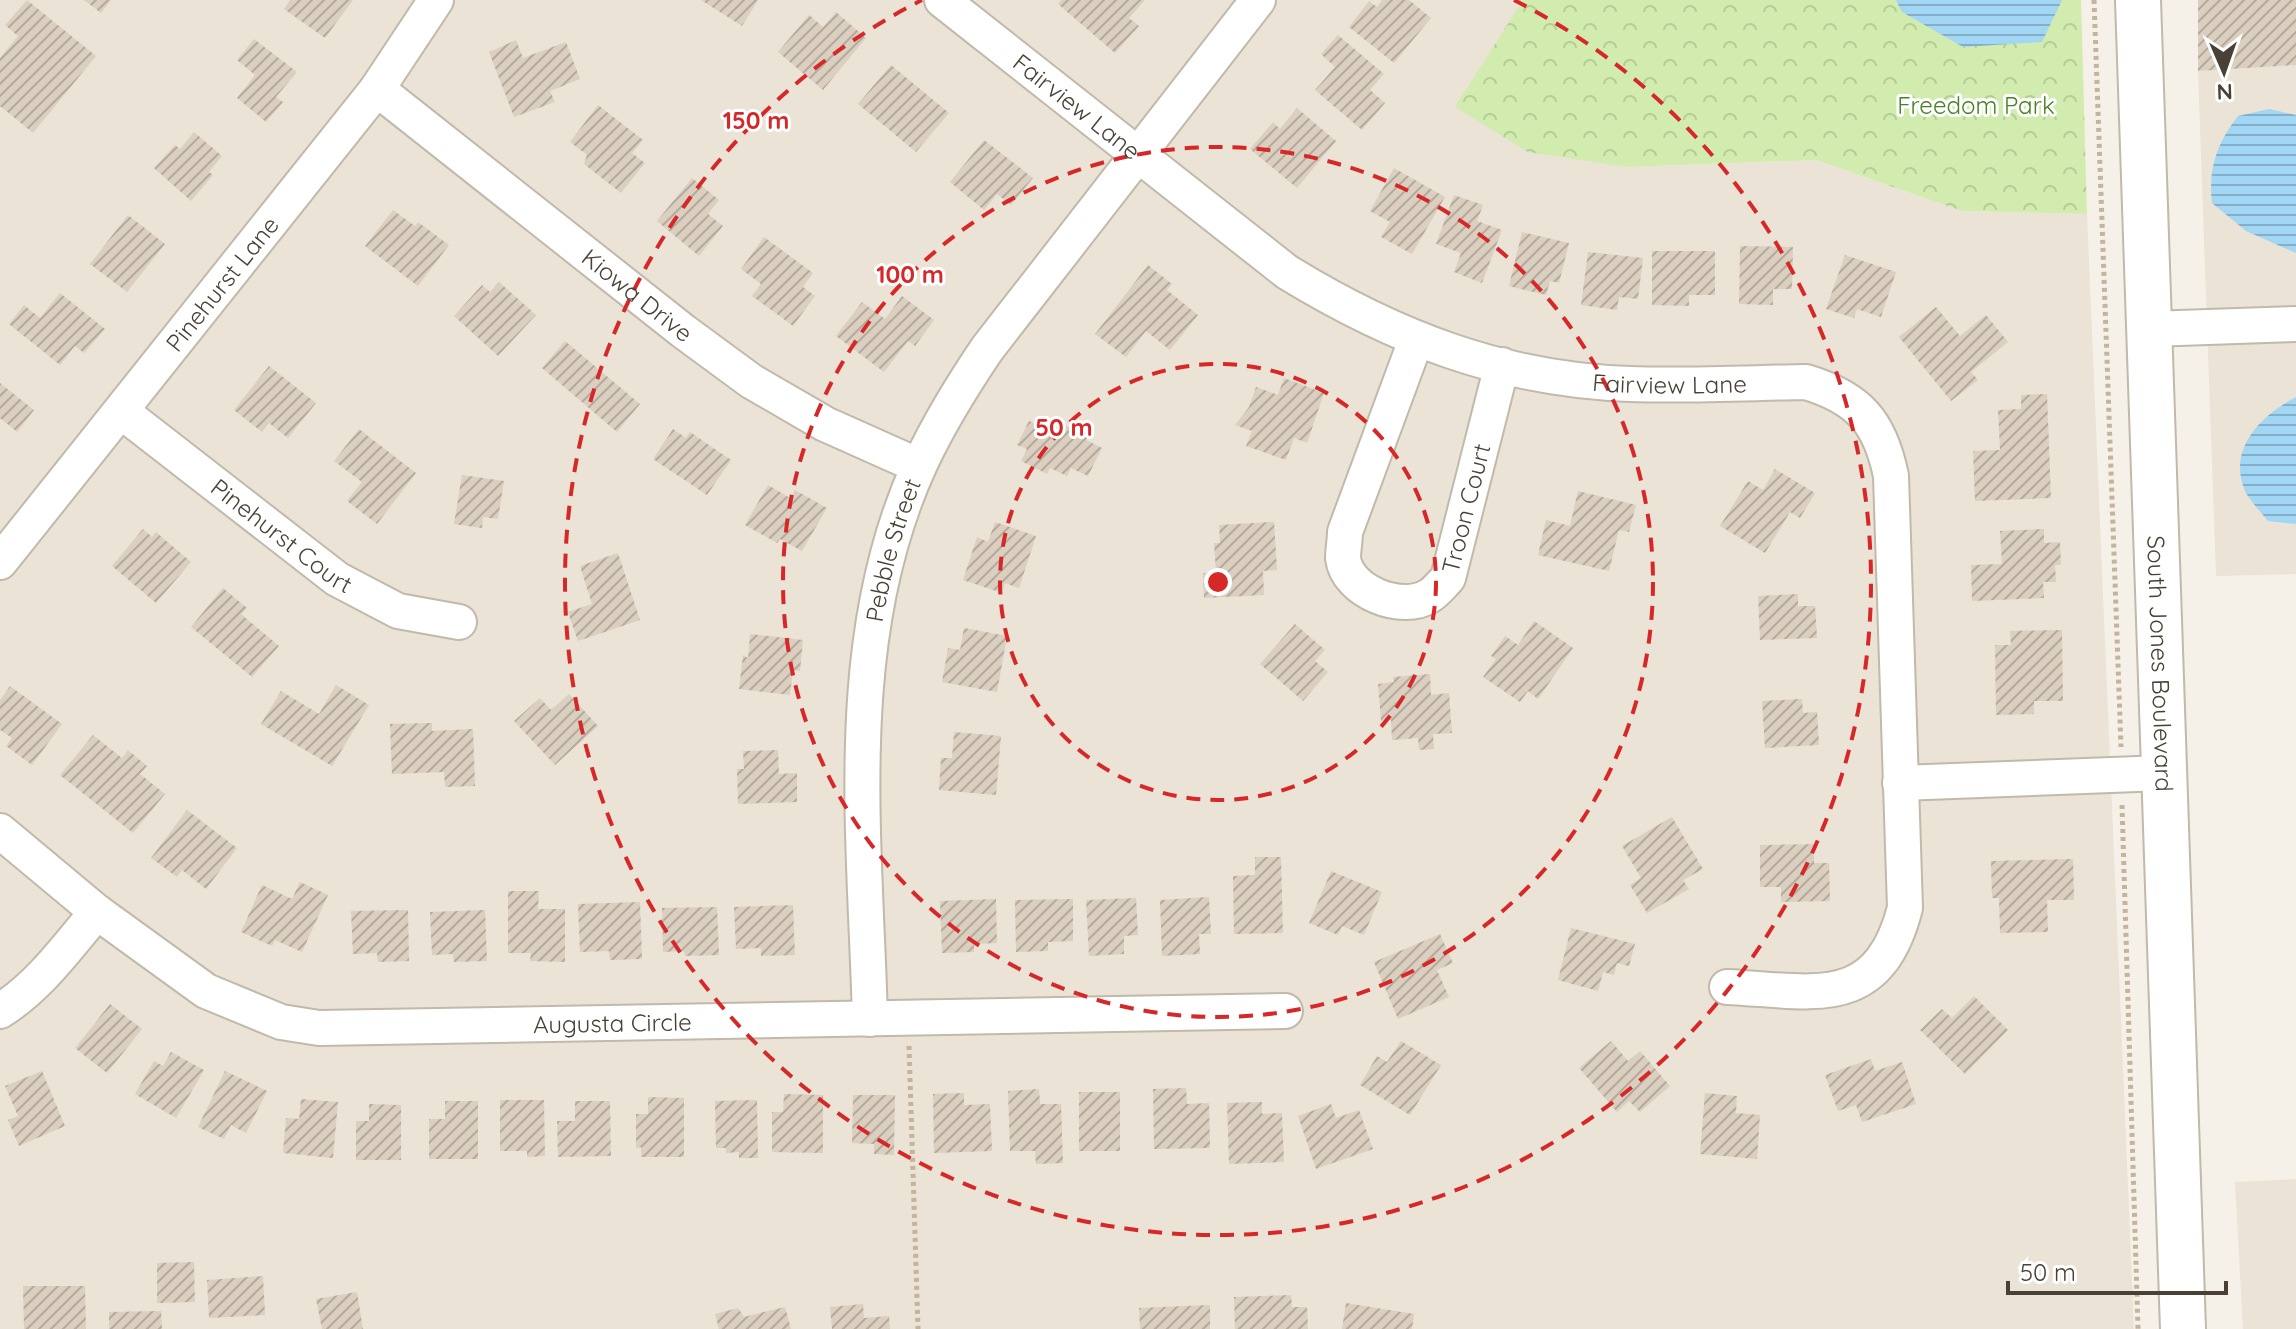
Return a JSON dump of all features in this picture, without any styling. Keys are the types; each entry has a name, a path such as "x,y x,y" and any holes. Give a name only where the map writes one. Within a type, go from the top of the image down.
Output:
{"street":[{"name":"Pinehurst Lane","path":"0,562 377,89 436,0"},
{"name":"Fairview Lane","path":"942,0 1287,272 1329,298 1416,340 1457,354 1568,378 1628,384 1806,382 1834,391 1857,406 1874,426 1886,451 1891,476 1905,908 1898,937 1884,959 1866,977 1845,987 1818,992 1727,987"},
{"name":"Pebble Street","path":"870,1019 864,699 869,645 879,591 895,533 919,466 948,408 987,349 1258,0"},
{"name":"South Jones Boulevard","path":"2138,0 2183,1329"},
{"name":"Kiowa Drive","path":"377,89 683,331 751,381 825,424 919,466"},
{"path":"2150,329 2296,324"},
{"name":"Troon Court","path":"1416,340 1345,532 1343,559 1354,581 1373,596 1401,601 1428,597 1448,578 1502,365"},
{"name":"Pinehurst Court","path":"122,412 337,579 398,611 459,622"},
{"path":"1900,783 2164,773"},
{"name":"Augusta Circle","path":"0,831 97,912 206,991 281,1022 319,1028 1285,1011"},
{"path":"0,1011 39,981 97,912"}],"path":[{"path":"2094,0 2138,1329"},
{"path":"909,1018 918,1329"}],"shaded area":[{"path":"0,0 1523,0 1522,3 1627,167 1816,160 1962,211 2087,214 2134,1329 0,1329"},
{"path":"2296,65 2296,574 2216,576 2198,71"},
{"path":"2296,1179 2296,1329 2243,1329 2235,1182"}],"green space":[{"name":"Freedom Park","path":"1523,0 2081,0 2087,214 1962,211 1816,160 1627,167 1528,152 1455,107"}],"water":[{"path":"1896,0 2062,0 2042,42 1963,47 1902,12"},
{"path":"2269,109 2296,115 2296,253 2246,231 2212,203 2213,167 2225,136 2238,116"},
{"path":"2296,397 2296,524 2268,521 2245,491 2240,461 2251,435 2260,424"}],"building":[{"path":"27,0 96,56 33,133 0,106 0,58 18,36 5,25"},
{"path":"84,0 111,0 101,13"},
{"path":"290,0 353,0 325,38 284,9"},
{"path":"701,0 758,0 742,26"},
{"path":"1061,0 1145,0 1129,18 1139,26 1115,53 1058,4"},
{"path":"1382,0 1409,0 1431,18 1394,63 1349,27 1369,1 1377,7"},
{"path":"2198,0 2296,0 2296,65 2198,71"},
{"path":"836,12 866,38 823,90 778,52 809,15 823,27"},
{"path":"1338,35 1384,74 1370,90 1385,103 1362,130 1315,90 1335,67 1321,54"},
{"path":"254,39 297,72 276,97 283,102 266,122 237,98 255,75 237,60"},
{"path":"516,40 523,58 566,42 580,79 550,91 555,102 514,117 489,52"},
{"path":"891,65 949,113 916,152 858,104"},
{"path":"598,105 643,140 632,153 645,163 621,193 584,164 587,155 570,142"},
{"path":"1297,108 1336,141 1297,188 1250,149 1273,122 1280,129"},
{"path":"194,132 222,156 209,172 213,175 191,201 154,168 175,145 180,149"},
{"path":"984,140 1033,178 1011,205 997,194 984,210 950,182"},
{"path":"1394,168 1445,197 1412,254 1381,237 1390,222 1370,211"},
{"path":"692,178 719,200 708,214 723,226 699,256 657,221"},
{"path":"1454,195 1483,205 1477,221 1502,230 1482,283 1454,272 1461,253 1436,244"},
{"path":"393,210 415,226 418,222 449,245 418,286 365,246"},
{"path":"128,215 165,244 127,292 90,264"},
{"path":"1522,232 1569,243 1559,283 1550,281 1546,295 1509,286"},
{"path":"764,237 813,273 803,287 815,296 793,326 752,296 761,284 741,269"},
{"path":"1740,246 1793,247 1792,289 1773,289 1773,305 1739,304"},
{"path":"1652,251 1715,251 1715,295 1689,295 1689,306 1652,305"},
{"path":"1588,252 1643,258 1638,299 1619,297 1617,310 1581,305"},
{"path":"1845,255 1896,272 1881,317 1857,309 1854,318 1826,309"},
{"path":"1148,265 1172,284 1167,290 1198,315 1170,350 1146,331 1126,357 1095,334"},
{"path":"499,282 536,315 498,356 454,316 482,285 490,292"},
{"path":"60,293 105,329 84,353 75,346 60,365 9,324 24,305 40,318"},
{"path":"902,296 934,320 915,346 908,341 884,372 836,336 862,302 885,319"},
{"path":"1936,307 1960,336 1986,315 2008,342 1971,372 1978,380 1951,401 1899,337"},
{"path":"565,341 640,404 617,432 542,368"},
{"path":"269,366 316,403 288,438 269,423 262,432 234,410"},
{"path":"1284,378 1324,393 1307,443 1294,438 1286,460 1246,446 1252,431 1235,425 1249,407 1256,387 1278,395"},
{"path":"0,383 34,410 17,432 0,418"},
{"path":"2047,394 2051,498 1975,501 1973,451 2000,450 1998,410 2021,409 2021,395"},
{"path":"1051,418 1102,448 1088,476 1071,468 1067,476 1050,468 1047,474 1021,461 1027,449 1017,445 1029,421 1046,428"},
{"path":"359,429 416,473 377,524 347,501 362,482 334,461"},
{"path":"673,429 686,438 690,432 731,460 707,495 653,459"},
{"path":"1775,469 1815,493 1800,518 1790,512 1765,553 1720,526 1748,481 1763,490"},
{"path":"462,475 504,481 498,519 483,517 482,528 454,524"},
{"path":"768,485 790,498 795,490 827,508 802,551 780,539 777,543 745,525"},
{"path":"1578,491 1636,505 1629,532 1619,530 1609,571 1538,555 1546,520 1570,526"},
{"path":"995,522 1036,536 1019,588 1005,583 1002,593 963,580 977,537 988,542"},
{"path":"1274,522 1277,570 1263,571 1264,595 1204,598 1203,573 1216,573 1214,543 1220,543 1219,525"},
{"path":"143,529 152,537 156,532 191,562 156,603 112,566"},
{"path":"2044,529 2044,543 2060,542 2061,565 2055,565 2056,582 2043,582 2044,598 1972,601 1971,565 2002,564 2000,531"},
{"path":"618,553 640,620 578,641 568,612 592,604 580,566"},
{"path":"223,588 247,608 241,614 279,646 252,677 191,627"},
{"path":"1798,594 1798,606 1815,606 1817,638 1760,640 1758,596"},
{"path":"1534,621 1573,648 1538,699 1528,691 1520,702 1483,677 1496,659 1491,656 1505,636 1518,645"},
{"path":"1295,624 1325,650 1315,661 1328,672 1303,701 1260,664"},
{"path":"964,628 1007,636 997,692 942,682 948,648 960,650"},
{"path":"2062,630 2063,701 2034,701 2034,714 1996,715 1995,645 2011,645 2010,631"},
{"path":"750,634 803,640 800,671 793,670 790,695 739,689 743,655 748,658"},
{"path":"1430,674 1431,695 1449,693 1452,733 1433,734 1434,749 1419,750 1418,738 1392,740 1391,720 1381,721 1378,684 1394,682 1393,677"},
{"path":"336,685 369,705 332,766 261,724 281,691 319,714"},
{"path":"10,686 62,724 32,765 6,746 12,738 0,730 0,700"},
{"path":"569,694 598,726 555,765 514,721 540,698 551,710"},
{"path":"1802,699 1803,713 1817,712 1819,745 1765,748 1762,701"},
{"path":"432,723 432,731 473,729 475,786 445,787 444,772 392,774 390,724"},
{"path":"954,732 1001,736 996,795 939,790 941,758 952,758"},
{"path":"93,735 122,758 128,750 147,766 140,774 165,794 133,833 60,775"},
{"path":"778,750 779,774 797,773 797,802 738,804 737,769 744,769 743,751"},
{"path":"187,810 237,848 206,889 182,870 177,877 151,858"},
{"path":"1672,817 1703,869 1683,880 1689,889 1647,913 1630,885 1641,878 1622,846"},
{"path":"1814,844 1814,863 1829,863 1830,901 1781,902 1781,887 1760,887 1760,845"},
{"path":"1255,857 1281,857 1283,933 1234,934 1233,876 1255,875"},
{"path":"2073,859 2074,900 2047,900 2048,932 2000,933 1999,898 1992,898 1991,861"},
{"path":"1331,871 1382,892 1364,935 1342,926 1338,935 1309,923"},
{"path":"300,882 328,895 302,952 275,940 272,946 241,932 262,885 292,899"},
{"path":"508,891 539,891 538,909 565,909 565,962 530,961 531,953 508,953"},
{"path":"1209,897 1211,934 1199,934 1200,954 1162,956 1160,900"},
{"path":"1136,898 1138,935 1124,936 1124,954 1089,956 1086,900"},
{"path":"996,899 997,943 974,944 974,952 942,953 940,901"},
{"path":"1073,899 1073,941 1048,942 1048,951 1016,952 1015,900"},
{"path":"640,902 642,959 610,960 609,951 580,952 578,904"},
{"path":"793,905 795,955 761,956 761,948 736,949 734,907"},
{"path":"717,907 719,955 685,956 684,951 663,952 662,908"},
{"path":"408,910 409,961 378,962 377,953 353,954 351,911"},
{"path":"485,910 487,961 454,962 453,954 432,955 430,912"},
{"path":"1571,928 1635,944 1629,966 1617,963 1614,975 1603,972 1598,991 1558,980"},
{"path":"1440,934 1453,963 1437,970 1449,997 1398,1019 1374,962"},
{"path":"1974,996 2008,1030 1965,1074 1920,1030 1942,1009 1952,1018"},
{"path":"110,1004 142,1029 107,1073 75,1048"},
{"path":"1401,1041 1441,1065 1410,1115 1360,1085 1377,1056 1387,1062"},
{"path":"1611,1041 1628,1061 1640,1051 1670,1086 1640,1112 1629,1101 1617,1112 1579,1068"},
{"path":"171,1052 204,1070 176,1118 135,1094 154,1061 163,1066"},
{"path":"1871,1059 1875,1071 1902,1062 1916,1104 1862,1122 1856,1105 1838,1111 1825,1075"},
{"path":"42,1071 65,1126 19,1146 8,1120 18,1116 5,1086"},
{"path":"225,1071 267,1091 246,1133 231,1125 224,1139 198,1127"},
{"path":"1186,1088 1187,1104 1209,1103 1210,1148 1154,1149 1153,1089"},
{"path":"1039,1089 1040,1104 1061,1104 1063,1163 1036,1164 1035,1151 1010,1151 1008,1091"},
{"path":"1079,1092 1120,1092 1120,1151 1079,1151"},
{"path":"964,1093 964,1105 990,1104 992,1151 934,1153 933,1094"},
{"path":"1705,1093 1737,1096 1736,1113 1760,1115 1757,1159 1700,1154"},
{"path":"784,1094 823,1095 823,1153 772,1152 772,1112 783,1112"},
{"path":"853,1095 895,1095 894,1155 874,1154 874,1144 852,1143"},
{"path":"648,1097 684,1098 684,1157 641,1157 641,1147 636,1148 636,1114 648,1114"},
{"path":"301,1099 338,1102 333,1158 283,1153 286,1118 299,1119"},
{"path":"500,1100 544,1100 545,1156 527,1157 527,1151 500,1151"},
{"path":"757,1100 758,1158 739,1158 739,1152 726,1153 726,1148 716,1148 715,1101"},
{"path":"445,1101 478,1101 478,1159 429,1159 429,1119 445,1119"},
{"path":"575,1101 610,1101 611,1156 558,1157 557,1121 575,1121"},
{"path":"1262,1102 1262,1114 1282,1113 1284,1162 1229,1164 1227,1103"},
{"path":"369,1104 401,1105 401,1160 356,1160 356,1121 369,1121"},
{"path":"1331,1104 1336,1118 1359,1110 1373,1149 1316,1169 1298,1116"},
{"path":"194,1262 195,1302 157,1303 157,1263"},
{"path":"263,1276 265,1315 209,1318 207,1280"},
{"path":"23,1286 85,1286 86,1329 24,1329"},
{"path":"357,1292 363,1329 322,1329 316,1299"},
{"path":"1291,1295 1292,1307 1307,1307 1308,1329 1235,1329 1234,1297"},
{"path":"1346,1303 1414,1314 1412,1329 1342,1329"},
{"path":"863,1304 864,1318 889,1316 890,1329 832,1329 830,1307"},
{"path":"1210,1305 1210,1329 1140,1329 1139,1308"},
{"path":"785,1307 791,1329 719,1329 715,1314 738,1308 744,1317"},
{"path":"161,1311 162,1329 109,1329 109,1312"}]}
